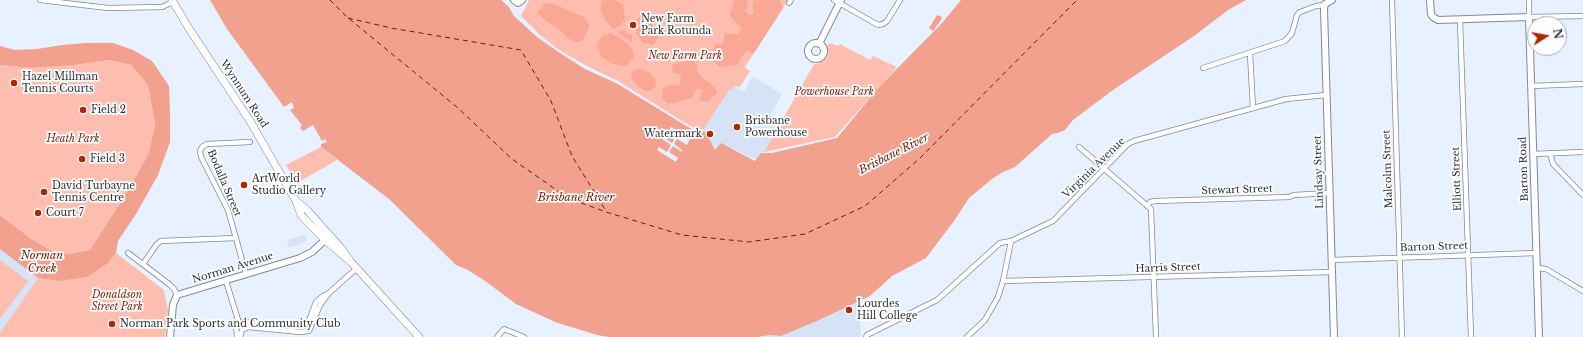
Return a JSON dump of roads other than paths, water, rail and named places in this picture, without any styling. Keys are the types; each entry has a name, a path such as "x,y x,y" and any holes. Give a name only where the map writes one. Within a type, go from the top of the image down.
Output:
{"main road":[{"name":"Wynnum Road","path":"172,1 250,121 296,201 307,210 327,238 354,265 418,337"}],"street":[{"path":"40,0 108,8 162,7 172,1"},
{"path":"514,0 518,3 522,0"},
{"path":"819,44 838,1 878,25 887,21 900,0"},
{"path":"1203,68 1250,54 1285,41 1292,33 1297,15 1300,12 1316,6 1324,6 1332,0"},
{"name":"Malcolm Street","path":"1392,0 1402,337"},
{"path":"1430,0 1432,14 1436,19 1441,20 1527,17"},
{"name":"Barton Road","path":"1529,0 1529,16"},
{"name":"Lindsay Street","path":"1324,6 1334,337"},
{"path":"1567,16 1583,16"},
{"name":"Elliott Street","path":"1460,20 1471,337"},
{"path":"1250,54 1253,108"},
{"name":"Barton Road","path":"1530,56 1539,337"},
{"path":"1531,86 1583,84"},
{"name":"Virginia Avenue","path":"866,337 867,335 937,300 1000,243 1011,241 1053,221 1123,149 1134,141 1292,97 1326,96"},
{"name":"Bodalla Street","path":"246,274 226,205 201,156 200,151 202,147 207,144 250,142"},
{"path":"1079,147 1151,209 1156,337"},
{"path":"1533,154 1583,152"},
{"path":"1550,153 1553,164 1583,195"},
{"name":"Stewart Street","path":"1147,206 1150,202 1155,201 1289,197 1294,195 1330,193"},
{"path":"143,264 157,244 161,241 236,238"},
{"name":"Norman Avenue","path":"177,296 305,256 315,250 327,238"},
{"path":"967,337 985,320 998,297 1004,281 1011,241"},
{"path":"128,253 172,286 177,296 173,305 170,337"},
{"name":"Barton Street","path":"1332,260 1536,253"},
{"path":"240,337 242,330 248,327 308,331 312,327 320,305 354,265"},
{"path":"1537,268 1546,269 1583,291"},
{"name":"Harris Street","path":"1004,281 1332,272"},
{"path":"226,281 239,323 236,326 237,337"},
{"path":"239,323 246,322 302,327 308,323 316,302 329,293"},
{"path":"497,337 504,329 524,337"}],"water":[{"name":"Brisbane River","path":"210,0 501,0 509,7 514,16 537,37 585,69 616,83 688,127 706,132 715,150 721,143 755,161 761,153 772,153 837,138 880,86 941,24 961,0 1246,0 1228,10 1194,36 1113,90 1073,120 1065,130 1052,134 1015,167 992,179 969,198 954,221 926,258 892,276 870,296 781,336 609,337 597,335 555,322 516,304 485,281 468,270 456,265 389,199 321,147 321,144 327,142 325,139 322,141 313,125 303,131 300,128 302,125 290,110 294,108 292,102 284,107 227,29"},
{"path":"937,15 942,17 933,31 929,28"},
{"name":"Norman Creek","path":"86,43 113,43 133,50 152,61 169,86 170,142 158,175 136,214 118,241 116,253 108,263 87,277 58,281 38,278 0,249 0,215 30,238 52,251 69,254 90,250 126,194 149,153 155,124 148,85 131,65 109,60 74,65 32,68 0,65 0,46 15,50"}],"place":[{"name":"New Farm Park Rotunda","path":"633,25"},
{"name":"Hazel Millman Tennis Courts","path":"14,83"},
{"name":"Field 2","path":"83,110"},
{"name":"Brisbane Powerhouse","path":"737,127"},
{"name":"Watermark","path":"710,134"},
{"name":"Field 3","path":"82,159"},
{"name":"ArtWorld Studio Gallery","path":"244,185"},
{"name":"David Turbayne Tennis Centre","path":"44,192"},
{"name":"Court 7","path":"38,213"},
{"name":"Lourdes Hill College","path":"849,310"},
{"name":"Norman Park Sports and Community Club","path":"112,324"}],"park label":[{"name":"New Farm Park","path":"685,56"},
{"name":"Powerhouse Park","path":"834,92"},
{"name":"Heath Park","path":"73,139"},
{"name":"Donaldson Street Park","path":"117,300"}]}
